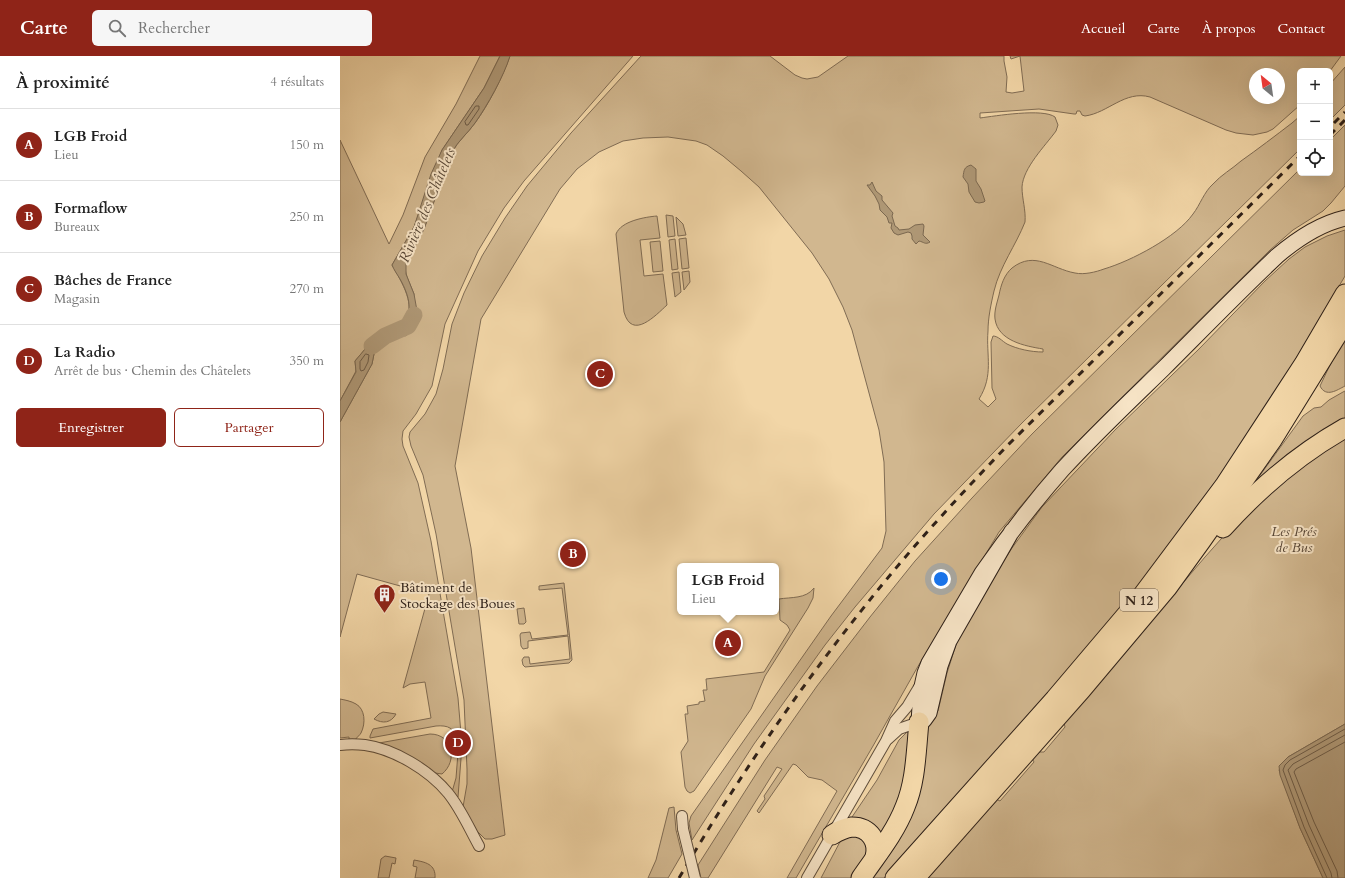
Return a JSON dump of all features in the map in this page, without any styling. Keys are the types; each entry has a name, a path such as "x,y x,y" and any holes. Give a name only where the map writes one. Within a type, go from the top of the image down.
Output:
{"highway":[{"name":"N 12","path":"895,878 1055,699 1139,600 1225,485 1304,364 1345,294"},
{"name":"N 12","path":"915,878 1114,652 1167,588 1272,440 1345,322"},
{"path":"1201,542 1214,539 1252,497 1310,450 1345,428"},
{"path":"861,878 900,819 909,797 915,769 919,722"},
{"path":"832,835 843,829 849,828 860,828 865,830 874,839 876,845 875,857"}],"street":[{"path":"807,878 886,741 893,725 907,707 922,682 934,654 971,590 1012,531 1047,488 1084,446 1273,260 1290,246 1310,233 1323,226 1345,218"},
{"path":"886,741 899,729 924,720 929,713 940,666 949,641 1012,531"},
{"path":"919,722 922,682"},
{"path":"340,745 364,745 385,750 406,760 430,776 444,789 457,805 479,846"},
{"path":"682,816 683,829 695,878"}],"green space":[{"path":"480,56 500,56 484,88 442,150 414,227 392,265 407,294 409,311 407,318 402,324 385,330 355,361 356,371 340,401 340,140 389,244 403,215 425,157 456,104"},
{"path":"510,56 633,56 524,181 504,208 478,251 445,324 432,386 416,414 403,431 403,446 418,483 431,541 458,698 462,746 457,798 452,792 456,778 459,740 456,740 454,733 450,728 436,726 370,738 373,729 431,718 425,682 410,684 403,688 429,594 357,574 340,637 340,422 372,364 375,349 384,339 399,332 406,336 414,294 407,277 405,269 406,263 424,229 452,152 485,108 499,82"},
{"path":"641,56 770,56 795,75 807,79 818,77 848,56 1004,56 1007,77 1006,92 1012,93 1024,91 1020,56 1341,56 1332,68 1297,68 1297,108 1273,129 1253,135 1226,130 1150,97 1141,96 1125,99 1101,111 1085,116 1082,115 1080,111 1077,111 1076,114 1074,114 1039,109 980,113 980,118 1019,113 1049,114 1055,117 1058,125 1056,131 1026,172 1022,187 1025,222 1004,264 994,291 988,326 988,374 984,390 979,399 988,407 996,399 992,388 991,342 993,336 1015,347 1029,351 1043,352 1043,349 1013,341 1001,333 997,326 995,313 1000,291 1005,277 1012,268 1020,263 1036,261 1044,262 1067,271 1082,274 1115,265 1153,247 1186,223 1198,207 1207,191 1216,181 1297,119 1297,152 1022,423 934,514 855,607 825,645 754,744 692,840 689,823 691,816 831,616 882,548 886,531 884,462 879,430 852,330 843,307 829,279 812,253 759,187 741,171 707,145 696,141 668,137 643,138 623,141 599,152 577,169 560,189 481,319 455,466 471,548 505,835 492,839 485,839 475,829 463,807 467,784 464,700 436,534 423,475 411,446 409,437 410,432 425,414 436,394 443,369 452,324 464,293 482,256 505,218 527,186 571,133"},
{"path":"1010,56 1020,56 1011,59"},
{"path":"1345,67 1345,105 1333,117 1333,104 1333,81"},
{"path":"1345,125 1345,186 1331,203 1323,211 1293,230 1270,250 1062,457 999,532 917,668 796,878 787,878 837,791 822,780 808,777 796,765 793,764 759,813 757,811 765,799 764,796 782,769 777,767 708,878 701,878 698,865 765,760 817,686 915,561 1032,434 1297,172 1297,176 1333,176 1333,137"},
{"path":"666,215 673,216 675,236 668,237"},
{"path":"657,216 660,238 640,240 644,276 663,274 667,305 651,319 638,325 633,325 628,320 624,312 616,234 623,226 634,220"},
{"path":"676,217 683,224 686,235 678,236"},
{"path":"1345,230 1345,276 1297,357 1234,456 1161,557 1099,635 1056,685 884,878 866,878 878,862 923,727 938,711 947,673 959,635 976,604 1012,548 1042,507 1115,430 1289,259 1305,247 1327,236"},
{"path":"686,238 689,268 682,269 679,239"},
{"path":"675,239 678,269 672,270 669,240"},
{"path":"660,241 663,271 653,272 650,242"},
{"path":"689,271 690,282 684,290 682,272"},
{"path":"679,272 681,292 675,297 672,273"},
{"path":"1345,338 1345,386 1332,392 1325,392 1320,386"},
{"path":"1345,391 1345,424 1250,489 1303,416 1314,408 1321,407 1329,400"},
{"name":"Les Prés de Bus","path":"1345,435 1345,724 1288,757 1279,770 1300,828 1323,878 927,878 996,799 1000,801 1034,762 1032,758 1038,752 1044,752 1065,727 1064,723 1246,511 1279,481"},
{"path":"564,583 572,660 569,663 525,667 522,660 524,657 529,657 530,664 570,659 568,636 528,641 528,648 523,649 521,646 520,635 521,633 530,632 532,639 568,635 562,588 539,590 539,586"},
{"path":"814,588 813,598 808,608 765,676 751,709 694,791 690,793 685,787 681,752 688,741 685,714 688,714 687,706 699,704 699,702 705,701 703,690 707,690 706,679 764,672 790,630 787,625 780,620 779,599 803,596 811,592"},
{"path":"524,608 526,622 524,624 519,624 517,609"},
{"path":"340,699 356,704 363,713 363,729 361,734 355,740 349,740 349,737 340,738"},
{"path":"383,712 396,714 392,719 386,722 381,722 374,719"},
{"path":"907,732 913,732 902,796 882,834 852,817 877,780 899,740"},
{"path":"430,734 438,735 444,738 451,749 450,762 447,769 442,774 435,773 379,743"},
{"path":"674,807 676,830 682,854 668,878 648,878 656,860 669,808"},
{"path":"859,834 870,850 854,878 821,878 842,838"},
{"path":"385,856 396,858 395,864 392,863 389,878 378,878 381,859"},
{"path":"414,860 429,864 434,870 435,878 415,878 417,867 413,866"}],"water":[{"path":"500,56 510,56 504,73 480,116 452,152 424,229 406,263 406,274 414,294 419,322 405,336 399,332 397,327 407,317 409,311 408,298 392,265 414,227 431,174 442,150 484,88"},
{"path":"971,165 976,169 976,181 981,189 984,202 975,202 969,192 968,184 963,177 965,169"},
{"path":"872,182 876,191 882,196 882,200 893,213 892,216 895,226 899,230 909,229 915,225 923,224 923,235 930,242 926,243 919,241 916,244 912,239 911,233 908,232 898,235 894,233 891,228 892,223 889,223 887,217 880,210 875,196 867,185 870,185"},
{"path":"390,327 392,335 381,342 375,349 372,364 340,422 340,401 356,372 355,361 376,336"},
{"path":"1345,724 1345,878 1323,878 1300,828 1280,775 1279,766 1288,757"}],"waterway":[{"name":"Rivière des Châtelets","path":"372,346 385,336 408,326 414,315"}],"railway":[{"path":"1334,123 1345,112"},
{"path":"1333,132 1345,120"},
{"path":"679,878 744,773 767,739 839,638 899,564 1008,445 1297,159"}],"place":[{"name":"Bâches de France","path":"600,374"},
{"name":"Formaflow","path":"573,554"},
{"name":"Bâtiment de Stockage des Boues","path":"385,614"},
{"name":"LGB Froid","path":"728,643"},
{"name":"La Radio","path":"458,743"}]}
